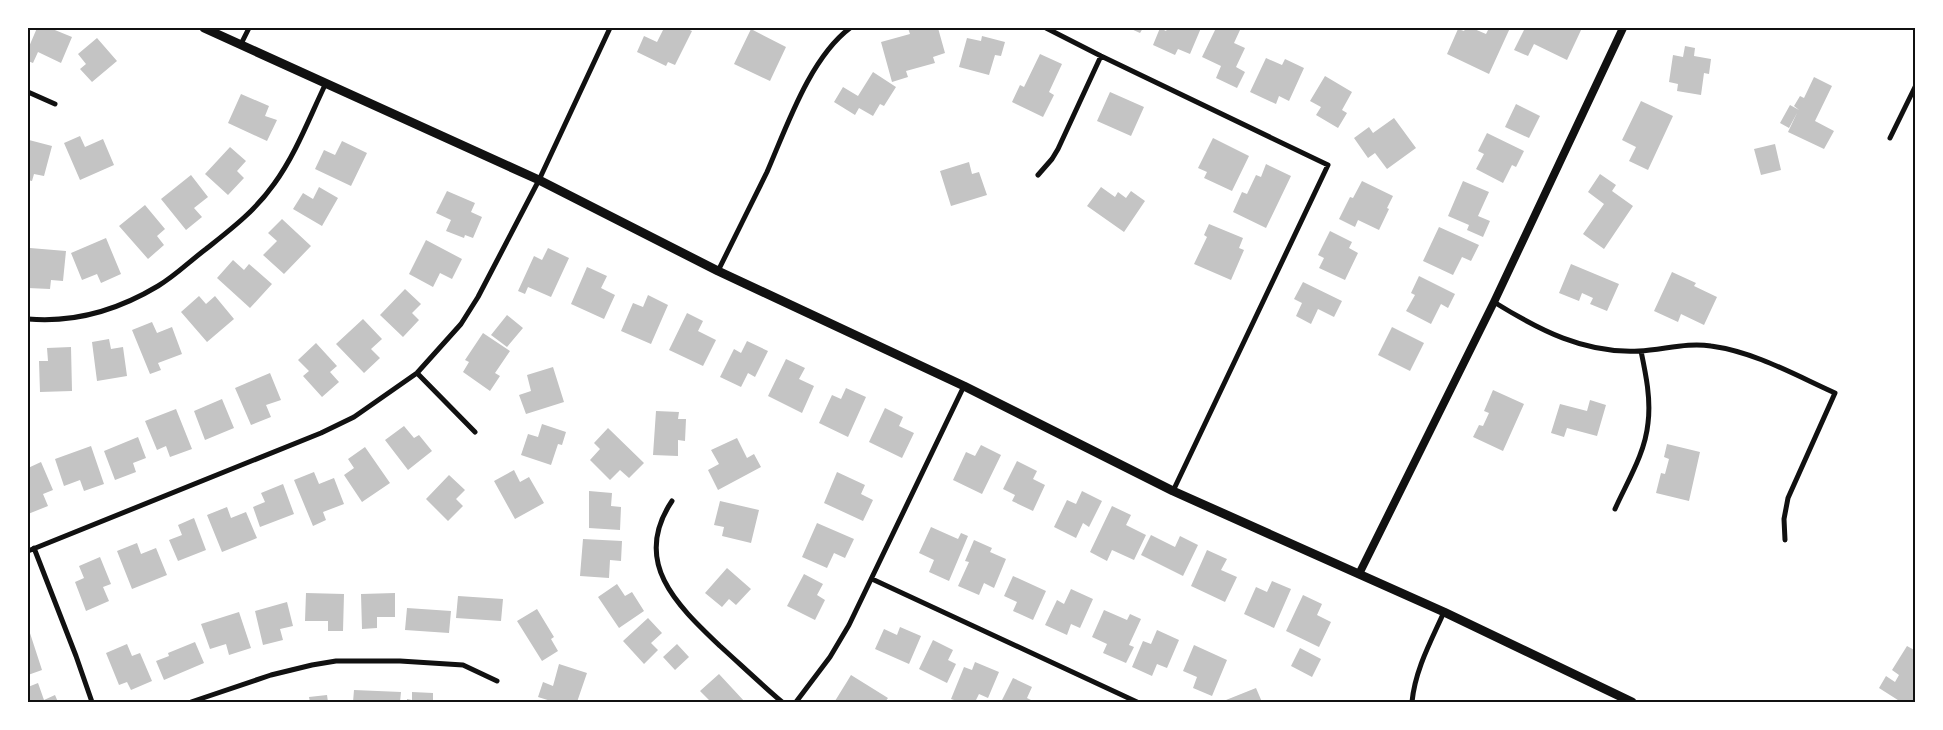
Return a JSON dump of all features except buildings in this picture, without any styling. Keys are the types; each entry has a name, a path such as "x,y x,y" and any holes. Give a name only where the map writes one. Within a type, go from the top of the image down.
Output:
{"main road":[{"path":"204,28 539,180 718,271 964,386 1174,491 1444,612 1632,702"}],"street":[{"path":"241,44 249,28"},
{"path":"28,551 321,433 354,417 417,373 461,324 478,298 539,180 610,28"},
{"path":"718,271 762,183 808,81 829,46 850,28"},
{"path":"1046,28 1328,165 1174,491"},
{"path":"1359,574 1494,302 1623,28"},
{"path":"1038,175 1058,149 1101,56"},
{"path":"28,320 86,316 131,301 159,286 242,220 260,203 276,182 288,162 326,83"},
{"path":"1890,138 1916,85"},
{"path":"28,92 55,104"},
{"path":"1494,302 1544,330 1575,343 1596,349 1641,351 1683,345 1708,345 1730,349 1750,355 1834,393 1790,491 1784,519 1785,540"},
{"path":"1615,509 1639,457 1647,428 1649,398 1641,351"},
{"path":"417,373 475,432"},
{"path":"796,702 830,657 849,625 964,386"},
{"path":"672,501 660,521 655,543 658,566 671,594 688,616 782,702"},
{"path":"34,548 92,702"},
{"path":"872,579 1137,702"},
{"path":"1412,702 1415,681 1444,612"},
{"path":"191,702 271,675 312,665 336,662 400,661 463,665 497,681"}]}
